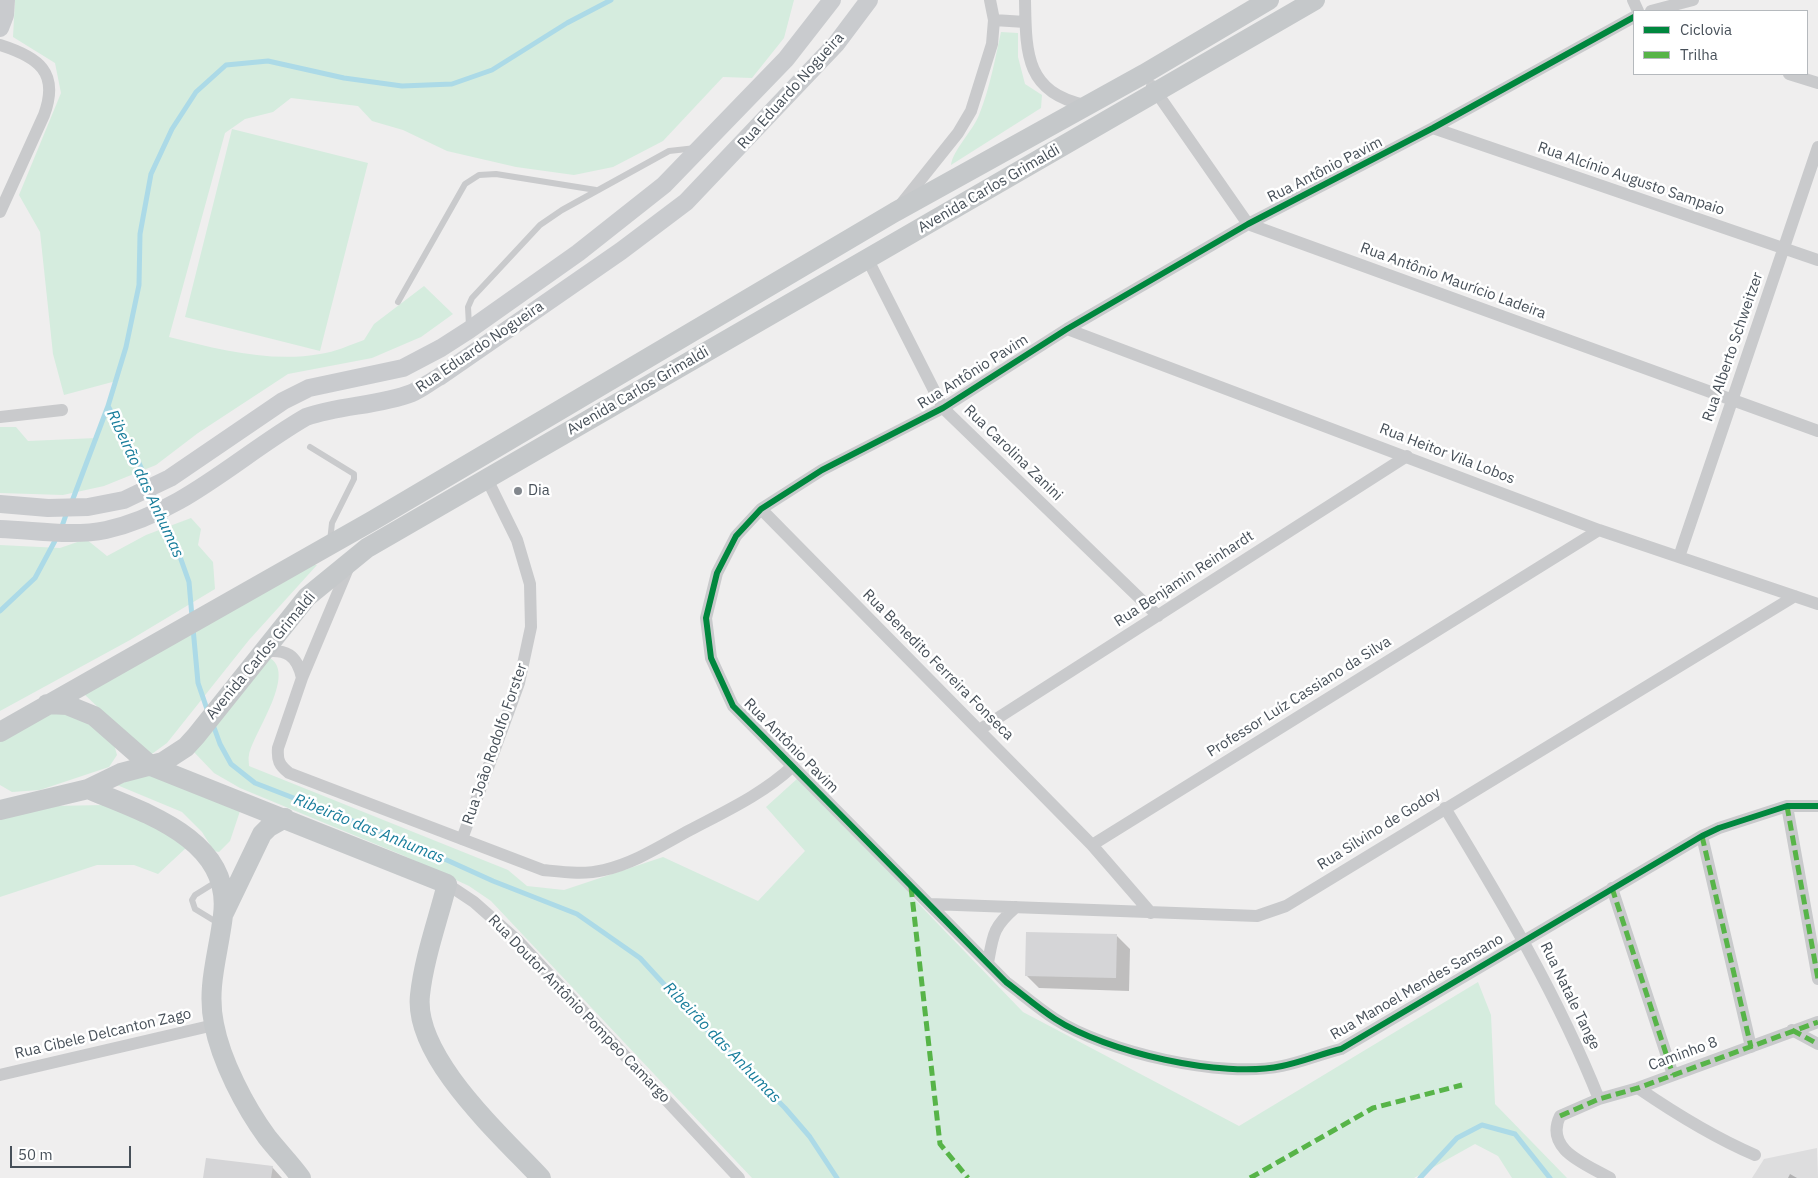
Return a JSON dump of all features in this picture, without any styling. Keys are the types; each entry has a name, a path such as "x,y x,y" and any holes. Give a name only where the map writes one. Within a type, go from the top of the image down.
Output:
{"main road":[{"path":"0,28 5,15 6,0"},
{"name":"Rua Eduardo Nogueira","path":"0,504 48,508 105,504 124,500 170,478 283,401 309,388 403,368 469,330 623,220 664,185 786,59 832,0"},
{"name":"Rua Eduardo Nogueira","path":"2,529 71,533 105,530 136,522 178,502 306,417 324,411 376,403 413,392 439,377 621,251 686,202 836,44 869,0"},
{"name":"Avenida Carlos Grimaldi","path":"0,732 330,545 895,212 1144,74 1269,0"},
{"name":"Avenida Carlos Grimaldi","path":"0,810 88,789 120,773 151,766 173,757 196,736 307,597 367,548 486,477 868,260 1156,90 1315,0"},
{"name":"Rua Doutor Antônio Pompeo Camargo","path":"47,704 67,705 94,716 128,748 151,766 448,884"},
{"path":"88,789 166,822 190,838 210,860 219,880 223,920"},
{"path":"0,796 37,801"},
{"path":"284,818 269,827 262,834 223,920 210,998 214,1025 224,1056 250,1111 268,1137 302,1178"},
{"path":"448,884 424,971 419,996 420,1020 428,1041 439,1061 460,1089 541,1178"}],"street":[{"path":"895,212 958,133 971,111 978,94 992,44 994,20 990,0"},
{"path":"1025,0 1025,22 1031,61 1037,77 1046,89 1064,100 1085,105"},
{"path":"1655,10 1693,0"},
{"name":"Rua Antônio Pavim","path":"930,904 733,706 710,658 706,618 716,573 736,536 761,509 822,470 943,408 1067,329 1248,224 1433,128 1633,18"},
{"path":"994,20 1025,22"},
{"path":"0,45 28,56 40,65 46,73 50,85 49,100 44,115 0,212"},
{"path":"1144,74 1248,224"},
{"path":"1792,75 1818,84"},
{"name":"Rua Alcínio Augusto Sampaio","path":"1433,128 1818,260"},
{"name":"Rua Alberto Schweitzer","path":"1679,557 1818,147"},
{"name":"Rua Antônio Maurício Ladeira","path":"1248,224 1818,431"},
{"name":"Rua Carolina Zanini","path":"868,260 943,408 1158,616"},
{"name":"Rua Heitor Vila Lobos","path":"1067,329 1599,530 1818,604"},
{"path":"0,417 62,410"},
{"name":"Rua Benjamin Reinhardt","path":"979,730 1407,456"},
{"name":"Rua João Rodolfo Forster","path":"462,839 519,683 532,628 530,584 520,548 486,477"},
{"name":"Rua Benedito Ferreira Fonseca","path":"761,509 1092,845"},
{"name":"Professor Luíz Cassiano da Silva","path":"1092,845 1599,530"},
{"path":"351,561 302,678 278,748 277,759 281,767 290,773 543,870 570,873 602,871 629,863 753,796 776,782 792,766"},
{"name":"Rua Silvino de Godoy","path":"930,904 1257,916 1286,906 1795,596"},
{"path":"262,652 273,650 292,657 299,665 302,678"},
{"path":"1787,806 1818,979"},
{"name":"Rua Manoel Mendes Sansano","path":"930,904 1006,982 1056,1020 1121,1049 1205,1067 1244,1069 1281,1066 1340,1049 1702,836 1719,828 1787,806 1818,806"},
{"name":"Rua Natale Tange","path":"1445,808 1524,940 1582,1056 1599,1099"},
{"path":"1702,836 1751,1046"},
{"path":"1092,845 1150,913"},
{"name":"Rua Doutor Antônio Pompeo Camargo","path":"448,884 474,902 518,941 739,1178"},
{"path":"1612,888 1673,1075"},
{"path":"988,963 992,937 999,921 1016,907"},
{"name":"Caminho 8","path":"1610,1178 1566,1152 1556,1138 1555,1127 1560,1116 1599,1099 1638,1088 1818,1022"},
{"name":"Rua Cibele Delcanton Zago","path":"0,1075 214,1025"},
{"path":"1792,1030 1818,1044"},
{"path":"1638,1088 1689,1123 1755,1155"}],"lane":[{"path":"469,330 468,307 472,298 540,225 597,190 669,151 700,148"},
{"path":"398,302 465,184 478,175 496,174 597,190"},
{"path":"310,447 354,474 354,479 332,523 330,545"},
{"path":"219,880 195,895 192,905 195,909 223,920"}],"shaded area":[{"path":"1817,1148 1818,1178 1752,1178 1764,1159"}],"green space":[{"path":"15,0 794,0 784,38 752,78 723,77 663,141 613,167 574,175 516,167 447,151 403,130 372,121 358,106 291,98 273,112 245,119 225,133 169,337 225,350 263,356 282,357 326,353 364,340 374,324 424,286 453,314 421,337 372,358 288,374 198,433 156,465 104,486 63,495 0,493 0,427 16,427 28,441 96,438 116,381 64,395 53,354 40,232 19,195 61,93 55,63 13,37"},
{"path":"1001,32 1018,33 1018,57 1025,84 1042,95 1041,108 951,165 955,153 976,121 983,105"},
{"path":"232,129 368,163 320,351 185,317"},
{"path":"191,518 201,529 198,545 213,562 215,589 130,640 0,711 0,545 60,548 86,539 107,556 146,535"},
{"path":"307,563 317,565 249,640 167,743 149,756 83,693"},
{"path":"268,657 276,665 279,676 277,689 252,745 249,766 508,870 527,886 564,890 663,857 758,901 805,851 766,807 798,778 910,884 913,898 1023,1012 1239,1126 1478,982 1491,1015 1495,1104 1567,1178 1512,1178 1498,1156 1475,1144 1414,1178 752,1178 491,901 469,886 402,855 240,788 214,773 193,751"},
{"path":"52,709 74,712 112,737 117,755 109,767 40,790 12,792 0,785 0,738"},
{"path":"150,773 241,808 230,841 219,852 214,851 202,832 182,812 117,785"},
{"path":"104,805 150,823 187,847 158,874 134,865 97,865 0,897 0,819 53,806"}],"building":[{"path":"1026,932 1117,934 1116,978 1025,976"},
{"path":"206,1158 273,1166 271,1178 203,1178"}],"waterway":[{"name":"Ribeirão das Anhumas","path":"192,617 189,582 173,537 139,463 108,406 126,347 139,285 140,234 151,174 172,129 196,92 226,65 268,61 344,78 402,86 452,84 492,70 567,23 611,0"},
{"path":"71,504 108,406"},
{"path":"61,529 67,512"},
{"path":"0,611 35,578 57,537"},
{"name":"Ribeirão das Anhumas","path":"193,628 198,683 208,712"},
{"name":"Ribeirão das Anhumas","path":"212,722 220,744 231,764 255,783 407,842 493,881 577,914 640,958 694,1017 785,1108 810,1137 837,1178"},
{"name":"Ribeirão das Anhumas","path":"1420,1178 1457,1138 1482,1125 1515,1134 1550,1178"}],"marked path":[{"path":"1787,806 1818,979"},
{"path":"1702,836 1751,1047"},
{"path":"911,887 940,1144 968,1178"},
{"path":"1612,888 1673,1075"},
{"path":"1560,1116 1599,1099 1638,1088 1818,1022"},
{"path":"1792,1030 1818,1044"},
{"path":"1250,1178 1373,1108 1462,1085"}],"cycle path":[{"path":"1633,18 1433,128 1248,224 1067,329 943,408 822,470 761,509 736,536 717,573 706,618 711,658 733,706 1006,982 1049,1015 1077,1031 1133,1052 1197,1066 1257,1069 1282,1066 1341,1049 1702,836 1719,828 1787,806 1818,806"}],"place":[{"name":"Dia","path":"518,491"}]}
